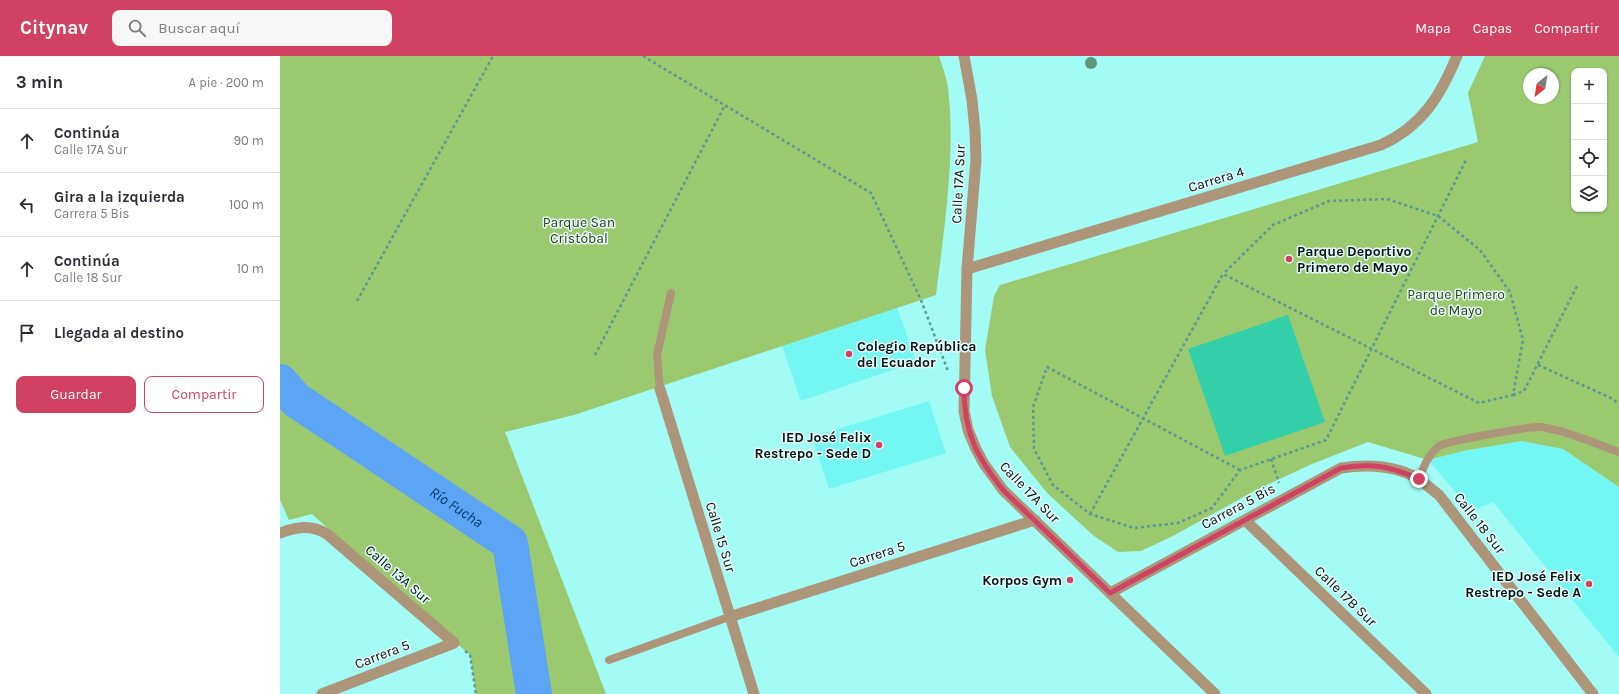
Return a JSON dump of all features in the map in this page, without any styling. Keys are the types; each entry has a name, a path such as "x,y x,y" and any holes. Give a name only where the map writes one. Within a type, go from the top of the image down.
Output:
{"street":[{"name":"Calle 17A Sur","path":"964,56 972,100 976,160 967,269 964,411 968,430 984,464 1003,490 1215,694"},
{"name":"Carrera 4","path":"967,269 1381,145 1396,138 1411,128 1434,103 1448,78 1457,56"},
{"name":"Calle 15 Sur","path":"660,389 729,617 754,694"},
{"name":"Carrera 5 Bis","path":"1110,593 1341,468 1361,465 1385,466"},
{"name":"Calle 18 Sur","path":"1385,466 1419,479 1439,495 1593,694"},
{"name":"Carrera 5","path":"729,617 1035,520"},
{"name":"Calle 17B Sur","path":"1245,520 1426,694"},
{"name":"Calle 13A Sur","path":"280,533 301,527 321,530 333,538 454,643"},
{"name":"Carrera 5","path":"322,694 454,643"}],"lane":[{"path":"660,389 657,355 671,293"},
{"path":"1419,479 1427,458 1441,445 1459,440 1539,427 1563,432 1619,452"},
{"path":"609,660 729,617"}],"path":[{"path":"357,301 492,56"},
{"path":"643,56 871,193 921,300 950,374"},
{"path":"595,355 725,105"},
{"path":"1240,470 1047,367 1033,407 1034,449 1053,485 1090,514 1134,528 1178,523 1212,508 1240,470 1326,440 1466,160"},
{"path":"1090,514 1223,274 1273,225 1329,202 1387,199 1438,216 1480,250 1510,292 1523,340 1513,395"},
{"path":"1223,274 1479,403 1524,391 1576,286"},
{"path":"1538,364 1611,398 1619,404"},
{"path":"1271,459 1285,498"},
{"path":"454,643 470,655 476,694"}],"shaded area":[{"name":"Colegio República del Ecuador","path":"897,307 916,362 801,401 782,346"},
{"name":"IED José Felix Restrepo - Sede D","path":"929,401 946,453 829,489 812,437"},
{"name":"IED José Felix Restrepo - Sede A","path":"1522,441 1563,449 1619,487 1619,657 1493,502 1472,511 1428,460 1463,451"}],"green space":[{"name":"Parque San Cristóbal","path":"280,56 939,56 946,76 948,88 951,139 948,192 936,295 574,415 505,432 606,694 476,694 470,655 312,514 289,520 280,500"},
{"name":"Parque Primero de Mayo","path":"1485,56 1619,56 1619,487 1563,449 1522,441 1463,451 1428,460 1368,442 1312,464 1256,490 1173,536 1141,551 1118,552 1094,536 1048,494 1010,447 992,396 985,350 994,296 1000,285 1478,142 1468,93"}],"building":[{"path":"1288,315 1325,422 1225,456 1188,349"}],"waterway":[{"name":"Río Fucha","path":"280,382 296,400 510,543 534,694"}],"place":[{"name":"Parque Deportivo Primero de Mayo","path":"1289,259"},
{"name":"Colegio República del Ecuador","path":"849,354"},
{"name":"IED José Felix Restrepo - Sede D","path":"879,445"},
{"name":"Korpos Gym","path":"1070,580"},
{"name":"IED José Felix Restrepo - Sede A","path":"1589,584"}],"route":[{"path":"964,388 964,411 968,430 976,449 993,477 1003,490 1110,593 1341,468 1361,465 1385,466 1419,479"}]}
